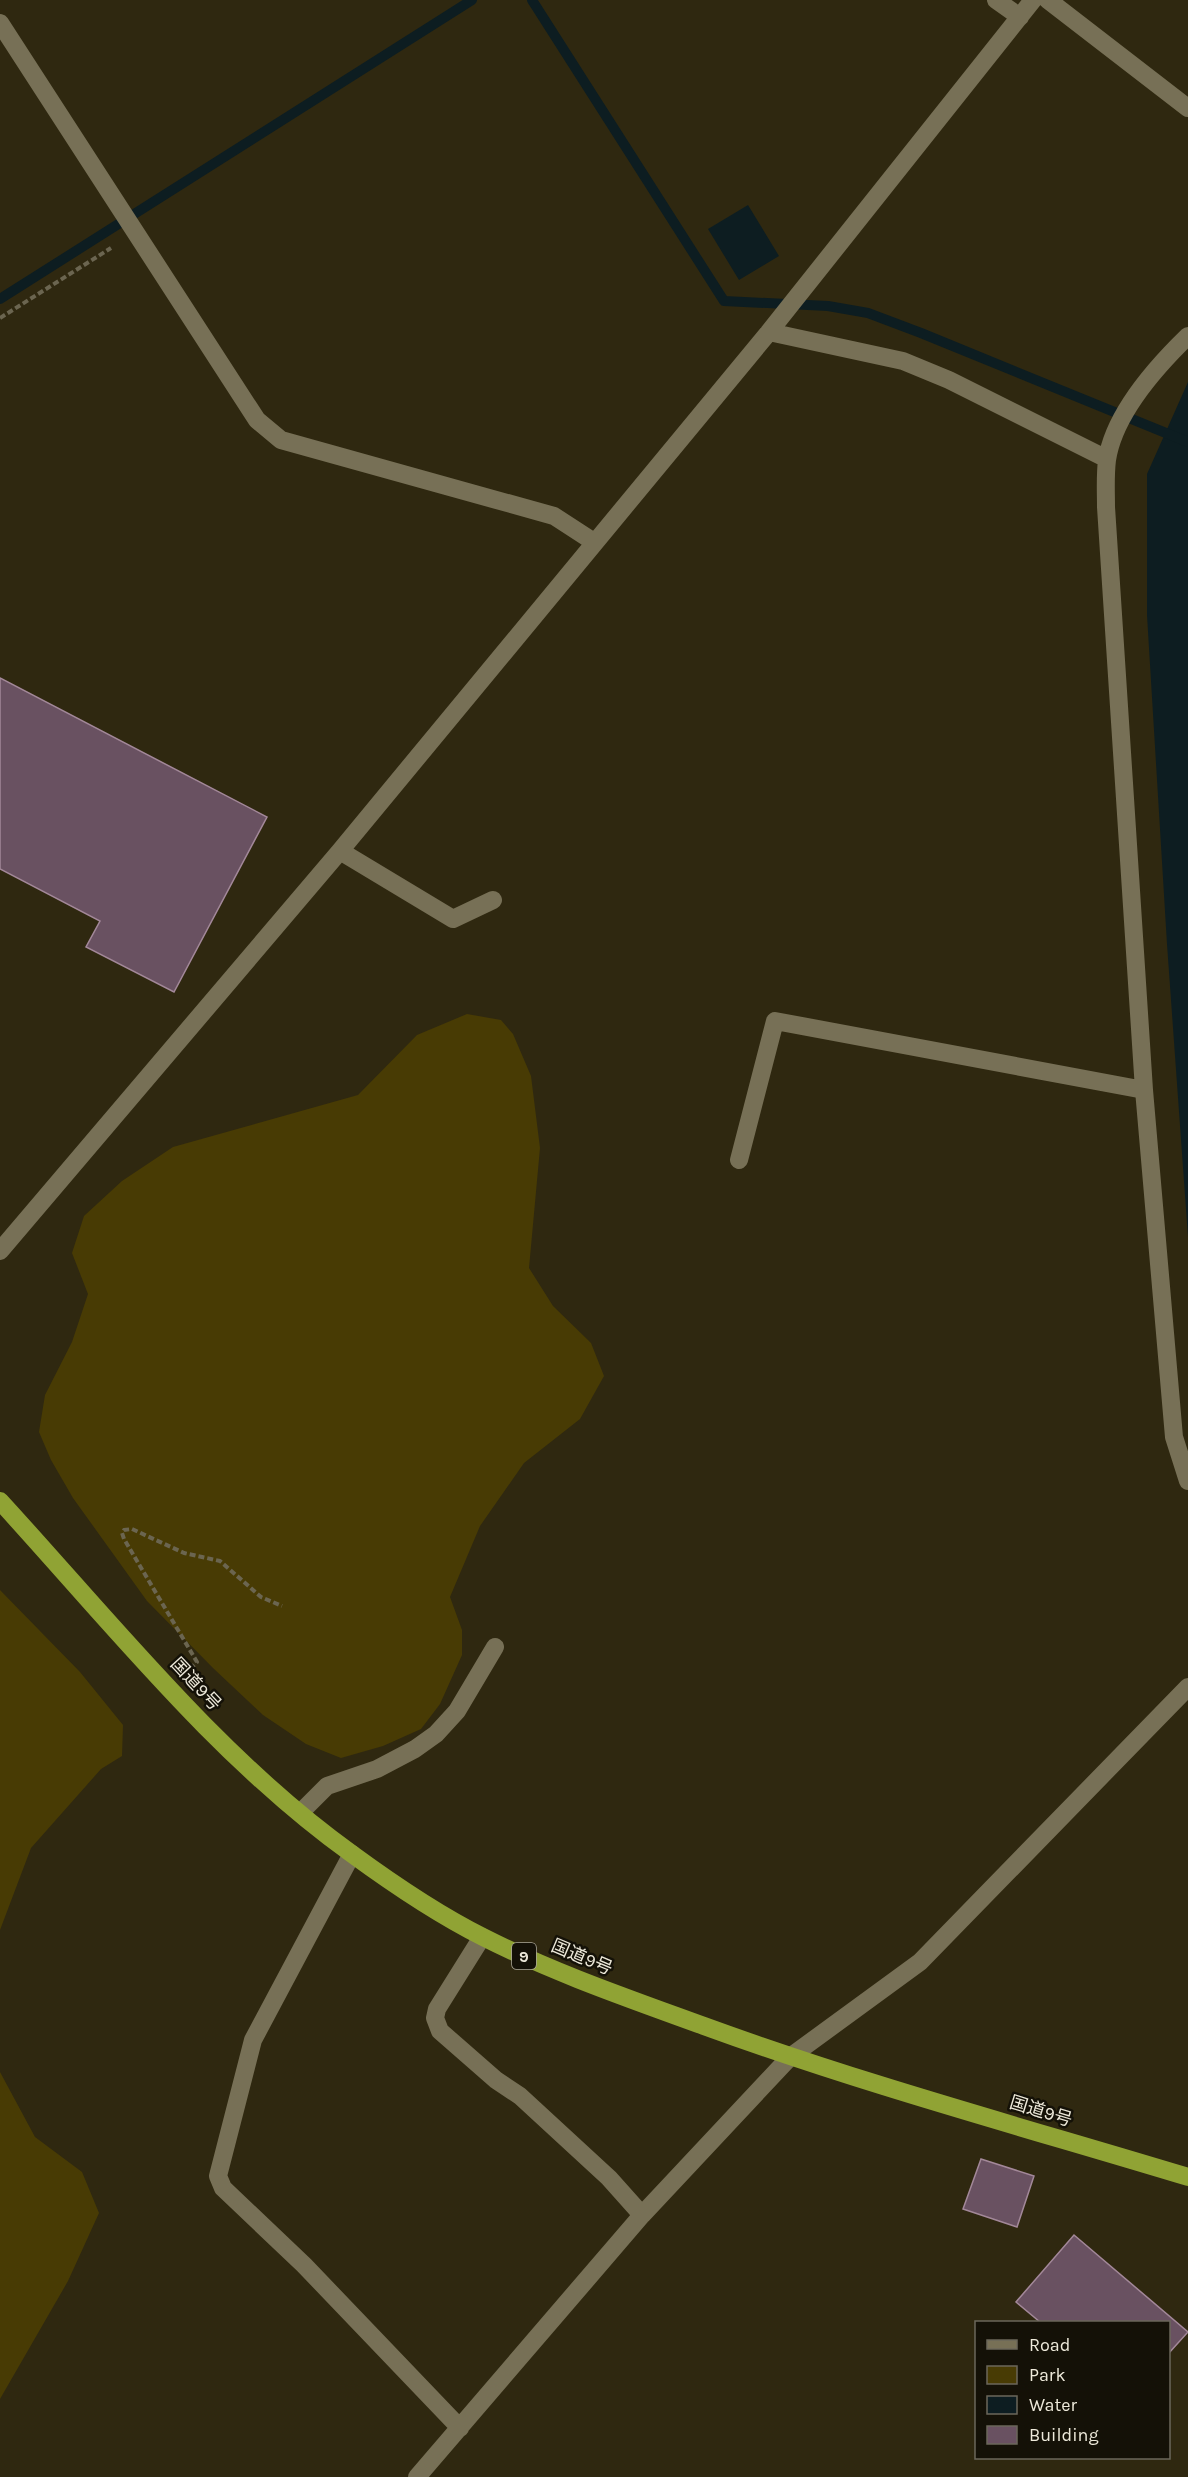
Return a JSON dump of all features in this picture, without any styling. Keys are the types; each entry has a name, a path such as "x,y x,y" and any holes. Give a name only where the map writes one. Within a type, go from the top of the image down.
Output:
{"highway":[{"name":"国道9号","path":"0,1501 232,1752 300,1813 352,1854 417,1898 482,1937 593,1986 790,2057 1188,2177"}],"street":[{"path":"996,0 1020,16"},
{"path":"0,1251 340,851 769,332 1033,0"},
{"path":"1048,0 1188,108"},
{"path":"0,23 257,420 281,440 554,516 594,542"},
{"path":"769,332 903,362 949,380 1107,459"},
{"path":"1188,336 1149,377 1132,400 1107,459 1108,556 1144,1090 1174,1437 1188,1481"},
{"path":"340,851 453,919 493,900"},
{"path":"739,1160 775,1021 1144,1090"},
{"path":"300,1813 327,1786 377,1769 415,1749 436,1734 457,1711 495,1647"},
{"path":"417,2477 642,2215 790,2057 920,1962 1188,1687"},
{"path":"352,1854 253,2040 218,2176 223,2188 304,2265 460,2428"},
{"path":"482,1937 437,2009 435,2018 440,2031 496,2080 520,2096 609,2178 642,2215"}],"path":[{"path":"0,318 134,232"},
{"path":"189,1669 197,1662 124,1539 122,1533 124,1530 132,1529 184,1553 220,1561 261,1597 282,1606"}],"green space":[{"path":"467,1014 501,1020 513,1034 531,1076 540,1148 529,1268 553,1306 591,1343 604,1376 580,1419 524,1463 480,1526 450,1597 462,1630 462,1655 440,1704 421,1729 383,1746 341,1758 306,1744 263,1715 147,1601 73,1498 51,1460 39,1432 45,1395 72,1342 88,1294 72,1253 84,1216 122,1181 173,1147 358,1095 417,1035"},
{"path":"0,1590 80,1672 123,1725 122,1756 101,1769 31,1848 0,1930"},
{"path":"0,2072 35,2137 82,2172 99,2213 68,2281 0,2399"}],"water":[{"path":"748,205 779,256 739,280 708,229"},
{"path":"1188,382 1188,1237 1147,615 1147,474"}],"building":[{"path":"0,678 267,817 174,992 86,947 100,921 0,869"},
{"path":"981,2159 1034,2176 1017,2227 963,2209"},
{"path":"1074,2235 1188,2332 1170,2352 1170,2321 1039,2321 1016,2302"}],"waterway":[{"path":"0,299 472,0"},
{"path":"532,0 724,301 828,306 868,313 1188,442"}]}
